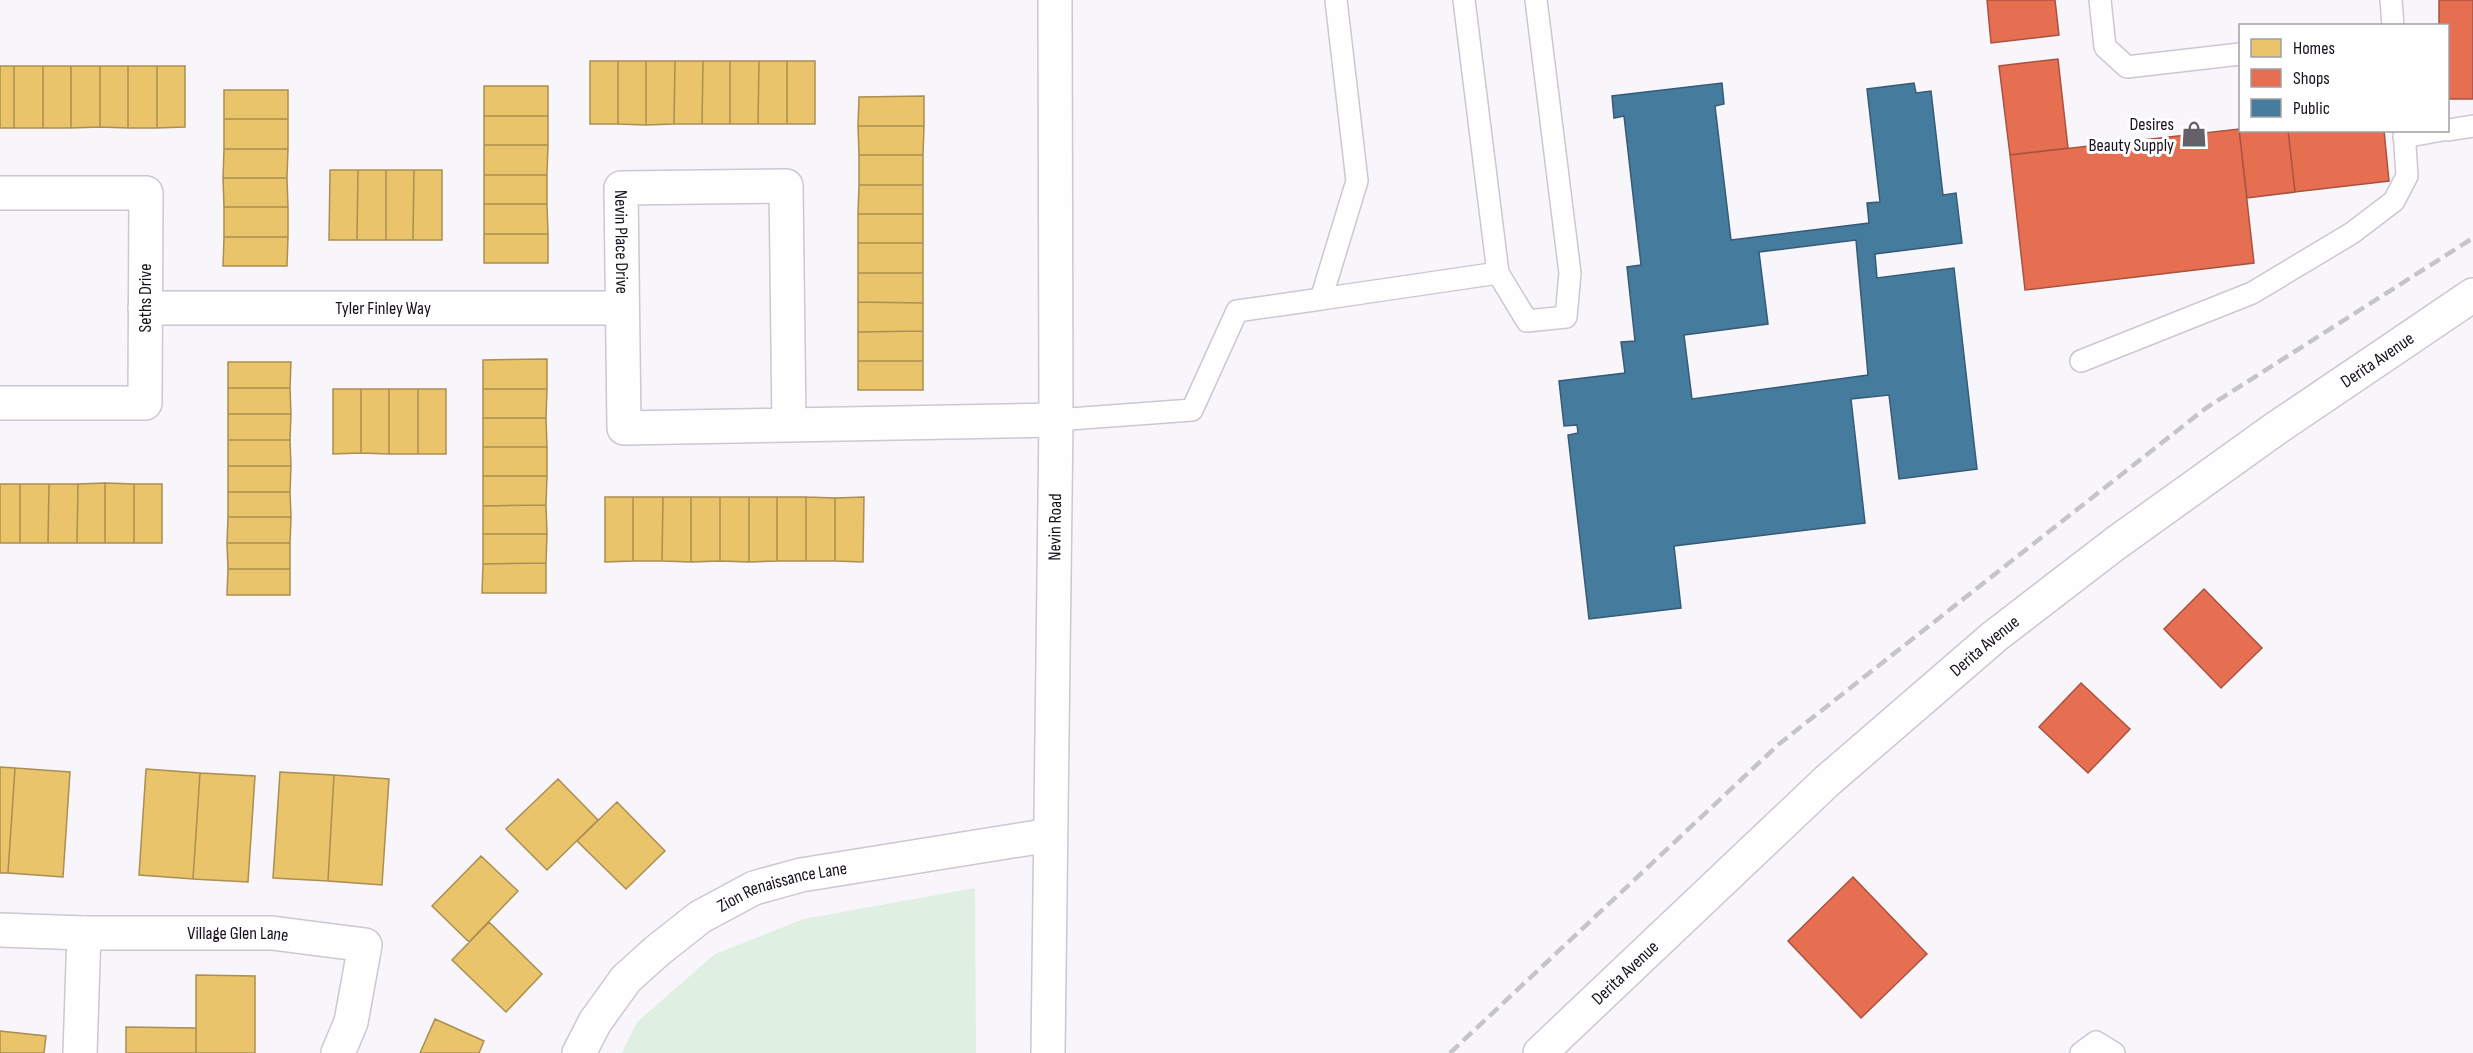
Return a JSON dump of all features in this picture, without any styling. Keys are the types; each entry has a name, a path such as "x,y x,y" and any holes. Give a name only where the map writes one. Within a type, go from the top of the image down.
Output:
{"street":[{"name":"Nevin Road","path":"1048,1053 1056,420 1055,0"},
{"name":"Nevin Place Drive","path":"789,425 786,186 621,188 624,428 789,425 1056,420"},
{"name":"Seths Drive","path":"0,193 146,193 145,403 0,403"},
{"name":"Derita Avenue","path":"1540,1053 1827,781 1995,636 2116,543 2266,436 2473,295"},
{"name":"Tyler Finley Way","path":"145,308 622,308"},
{"name":"Zion Renaissance Lane","path":"579,1053 595,1022 626,979 700,917 754,888 801,875 1050,835"},
{"name":"Village Glen Lane","path":"0,930 84,933 272,933 365,945 351,1022 338,1053"},
{"path":"80,1053 84,933"}],"lane":[{"path":"1321,299 1358,181 1336,0"},
{"path":"1464,0 1498,273 1527,321 1566,317 1570,273 1536,0"},
{"path":"2100,0 2105,47 2127,67 2239,54"},
{"path":"2391,0 2393,24"},
{"path":"2449,130 2473,126"},
{"path":"2081,362 2252,293 2352,233 2394,201 2407,176 2404,134 2423,132"},
{"path":"1056,420 1192,410 1237,311 1498,273"},
{"path":"2081,1053 2096,1042 2114,1053"}],"green space":[{"path":"975,888 976,1053 622,1053 637,1022 715,954 804,919"}],"building: Homes":[{"path":"590,61 618,61 618,124 590,124"},
{"path":"618,61 646,61 646,125 618,124"},
{"path":"646,61 675,61 674,124 646,125"},
{"path":"675,61 703,61 702,124 674,124"},
{"path":"703,61 730,61 730,124 702,124"},
{"path":"730,61 759,61 758,124 730,124"},
{"path":"759,61 787,61 787,124 758,124"},
{"path":"787,61 815,61 815,124 787,124"},
{"path":"0,66 14,66 14,128 0,128"},
{"path":"14,66 43,66 43,128 14,128"},
{"path":"43,66 71,66 71,128 43,128"},
{"path":"71,66 100,66 100,127 71,128"},
{"path":"100,66 128,66 128,128 100,127"},
{"path":"128,66 157,66 157,128 128,128"},
{"path":"157,66 185,66 185,127 157,128"},
{"path":"484,86 548,86 548,116 484,116"},
{"path":"224,90 288,90 288,119 224,119"},
{"path":"924,96 924,126 858,126 859,97"},
{"path":"484,116 548,116 548,145 484,145"},
{"path":"224,119 288,119 288,149 224,149"},
{"path":"858,126 924,126 923,155 859,155"},
{"path":"484,145 548,145 547,175 484,175"},
{"path":"224,149 288,149 287,178 223,178"},
{"path":"859,155 923,155 923,185 859,185"},
{"path":"330,170 358,170 357,240 329,240"},
{"path":"358,170 386,170 386,240 357,240"},
{"path":"386,170 414,170 413,240 386,240"},
{"path":"414,170 442,170 442,240 413,240"},
{"path":"484,175 547,175 547,204 484,204"},
{"path":"223,178 287,178 288,207 224,207"},
{"path":"859,185 923,185 923,214 858,214"},
{"path":"484,204 547,204 548,234 484,234"},
{"path":"224,207 288,207 288,237 224,237"},
{"path":"858,214 923,214 923,243 858,243"},
{"path":"484,234 548,234 548,263 484,263"},
{"path":"224,237 288,237 287,266 223,266"},
{"path":"858,243 923,243 923,273 858,273"},
{"path":"858,273 923,273 923,303 858,302"},
{"path":"858,302 923,303 923,331 858,332"},
{"path":"923,331 923,361 858,361 858,332"},
{"path":"547,359 547,389 483,389 483,360"},
{"path":"858,361 923,361 923,390 858,390"},
{"path":"228,362 291,362 290,388 228,388"},
{"path":"228,388 290,388 291,414 228,414"},
{"path":"333,389 361,389 361,453 333,454"},
{"path":"361,389 389,389 389,454 361,453"},
{"path":"389,389 418,389 418,454 389,454"},
{"path":"418,389 446,389 446,454 418,454"},
{"path":"483,389 547,389 546,418 483,418"},
{"path":"228,414 291,414 290,440 228,440"},
{"path":"483,418 546,418 547,447 483,447"},
{"path":"228,440 290,440 291,466 228,466"},
{"path":"483,447 547,447 547,476 483,476"},
{"path":"228,466 291,466 290,492 228,492"},
{"path":"483,476 547,476 546,505 483,506"},
{"path":"105,483 134,484 134,543 105,543"},
{"path":"105,483 105,543 77,543 78,484"},
{"path":"0,484 20,484 20,543 0,543"},
{"path":"20,484 49,484 48,543 20,543"},
{"path":"49,484 78,484 77,543 48,543"},
{"path":"134,484 162,484 162,543 134,543"},
{"path":"228,492 290,492 291,517 228,517"},
{"path":"605,497 633,497 633,561 605,562"},
{"path":"633,497 663,497 662,561 633,561"},
{"path":"663,497 691,497 691,562 662,561"},
{"path":"691,497 720,497 720,561 691,562"},
{"path":"720,497 749,497 749,562 720,561"},
{"path":"749,497 777,497 777,561 749,562"},
{"path":"777,497 806,497 806,561 777,561"},
{"path":"806,497 835,498 835,561 806,561"},
{"path":"864,497 863,562 835,561 835,498"},
{"path":"546,505 547,534 483,534 483,506"},
{"path":"228,517 291,517 290,543 227,543"},
{"path":"483,534 547,534 546,563 483,564"},
{"path":"227,543 290,543 290,569 228,569"},
{"path":"546,563 546,593 482,593 483,564"},
{"path":"228,569 290,569 290,595 227,595"},
{"path":"0,767 15,768 8,873 0,873"},
{"path":"15,768 70,772 63,877 8,873"},
{"path":"146,769 200,773 193,879 139,875"},
{"path":"280,772 334,775 328,881 273,878"},
{"path":"200,773 255,776 248,882 193,879"},
{"path":"334,775 389,779 382,885 328,881"},
{"path":"558,779 598,820 547,870 506,829"},
{"path":"617,802 665,851 626,889 577,841"},
{"path":"481,856 518,891 469,942 432,906"},
{"path":"489,922 542,974 506,1012 452,960"},
{"path":"196,975 255,976 255,1053 196,1053"},
{"path":"435,1019 484,1041 479,1053 420,1053"},
{"path":"126,1027 196,1028 196,1053 126,1053"},
{"path":"0,1031 46,1036 44,1053 0,1053"}],"building: Shops":[{"path":"1987,0 2055,0 2059,35 1991,43"},
{"path":"2439,0 2473,0 2473,99 2449,99 2449,24 2439,24"},
{"path":"2058,59 2068,148 2010,155 1999,66"},
{"path":"2239,129 2254,263 2025,290 2010,155"},
{"path":"2239,132 2288,132 2295,192 2247,198"},
{"path":"2288,132 2384,132 2389,181 2295,192"},
{"path":"2204,589 2262,648 2221,688 2164,629"},
{"path":"2081,683 2130,729 2088,773 2039,727"},
{"path":"1853,877 1927,954 1861,1018 1788,941"}],"building: Public":[{"path":"1722,83 1724,104 1715,106 1731,240 1869,223 1867,203 1880,202 1867,89 1914,83 1916,93 1931,91 1943,195 1956,193 1962,243 1875,254 1877,278 1954,268 1977,469 1899,479 1889,395 1851,399 1865,523 1674,546 1681,608 1589,619 1568,435 1578,433 1577,425 1564,426 1559,381 1625,373 1621,342 1635,341 1627,267 1641,265 1624,116 1614,118 1612,96","holes":["1856,240 1868,375 1692,399 1684,335 1768,324 1759,252"]}],"railway":[{"path":"1450,1053 1779,744 2206,408 2473,238"}],"place":[{"name":"Desires Beauty Supply","path":"2194,134"}]}
